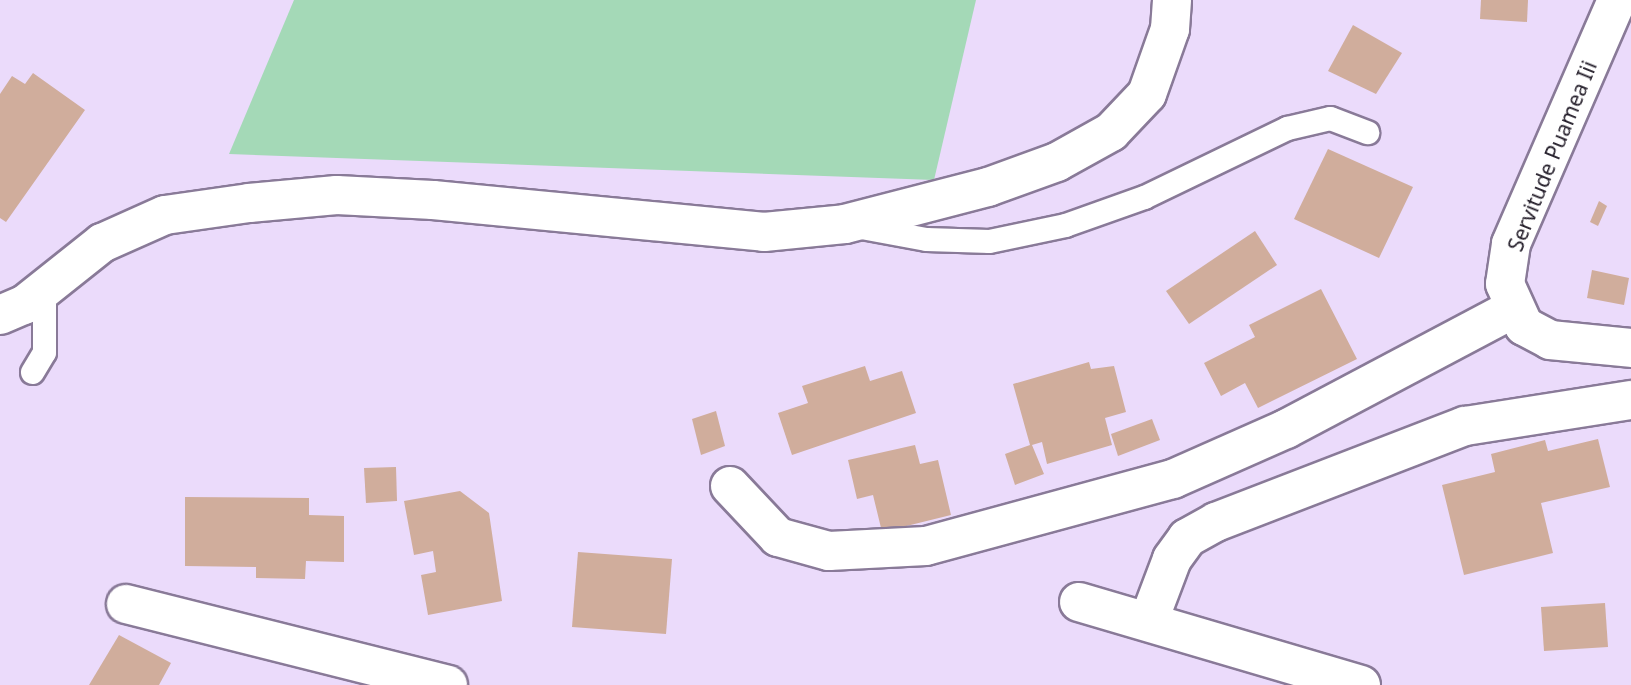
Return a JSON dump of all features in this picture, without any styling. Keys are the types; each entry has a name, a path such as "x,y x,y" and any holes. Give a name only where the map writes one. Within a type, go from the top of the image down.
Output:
{"street":[{"path":"0,315 44,290 102,243 165,215 249,202 337,195 751,231 845,224 1000,183 1058,162 1111,132 1147,94 1170,29 1172,0"},
{"name":"Servitude Puamea Iii","path":"1513,309 1505,284 1511,244 1617,0"},
{"path":"730,486 778,537 829,551 926,546 1173,479 1286,429 1513,309 1524,326 1550,340 1631,348"},
{"path":"1149,620 1172,559 1187,538 1216,522 1465,425 1631,400"},
{"path":"1079,602 1149,620 1351,684"},
{"path":"125,604 448,685"}],"lane":[{"path":"845,224 926,239 989,240 1065,225 1144,197 1287,128 1331,118 1367,132"},
{"path":"32,372 44,352 44,290"}],"green space":[{"path":"294,0 976,0 934,180 229,154"}],"building":[{"path":"1481,0 1528,0 1527,22 1480,19"},
{"path":"1353,25 1402,53 1376,94 1328,71"},
{"path":"33,73 85,110 6,222 0,218 0,94 12,76 25,84"},
{"path":"1328,149 1413,187 1379,258 1294,219"},
{"path":"1599,201 1607,206 1598,226 1590,222"},
{"path":"1255,231 1277,265 1189,324 1166,291"},
{"path":"1592,270 1629,278 1624,305 1587,298"},
{"path":"1321,289 1357,359 1258,408 1245,383 1221,396 1204,363 1255,337 1249,325"},
{"path":"1089,362 1091,369 1114,366 1126,412 1105,418 1112,445 1047,464 1042,442 1032,445 1044,474 1015,485 1005,454 1030,445 1013,384"},
{"path":"865,366 870,381 902,371 916,413 792,455 778,413 808,403 802,386"},
{"path":"716,411 725,446 701,455 692,419"},
{"path":"1152,419 1160,440 1118,456 1111,434"},
{"path":"1598,439 1610,487 1541,503 1553,553 1464,575 1442,485 1495,472 1491,454 1545,440 1548,451"},
{"path":"915,445 920,464 938,460 951,515 882,532 873,495 857,499 848,460"},
{"path":"396,467 397,501 366,503 364,468"},
{"path":"460,491 489,513 502,601 428,615 421,575 436,572 433,551 414,555 404,501"},
{"path":"185,497 309,498 309,515 344,516 344,562 306,561 305,579 256,578 256,567 185,566"},
{"path":"578,552 672,559 666,634 572,627"},
{"path":"1605,603 1608,647 1544,651 1541,607"},
{"path":"119,635 171,663 159,685 89,685"}]}
